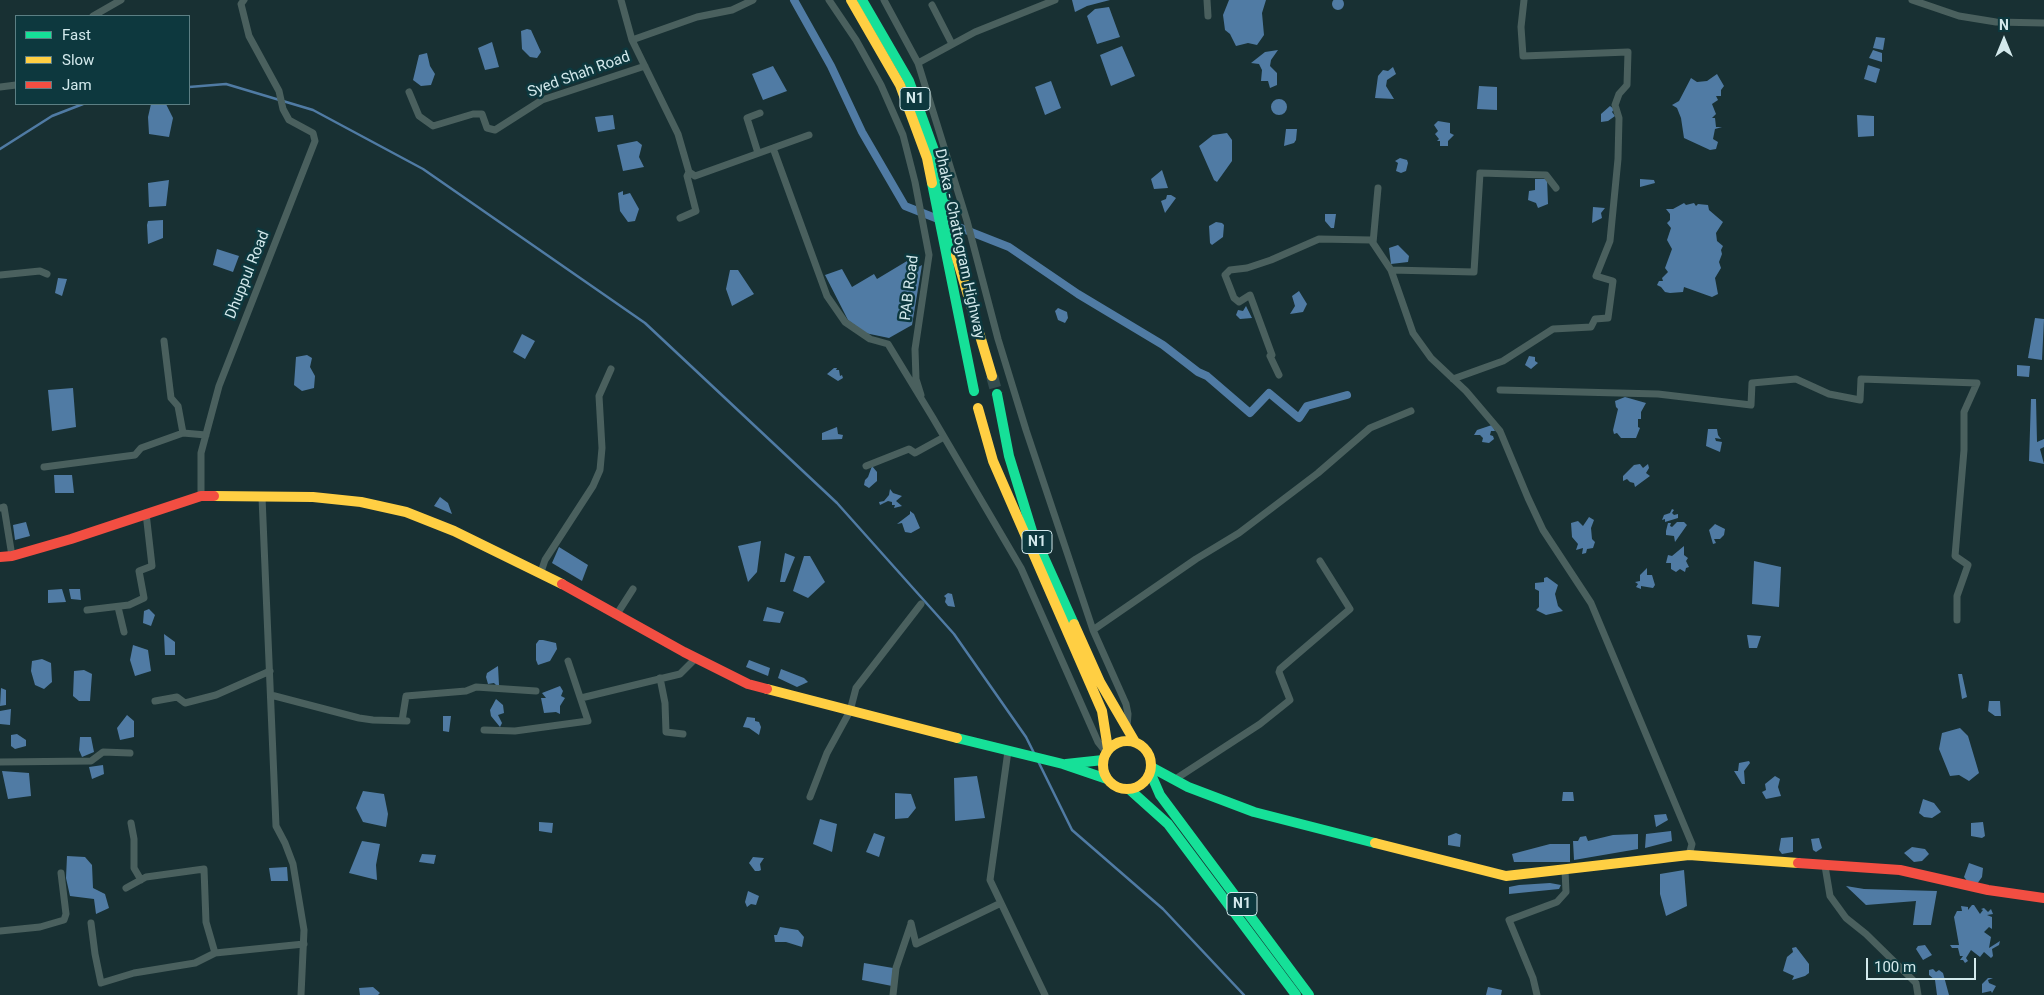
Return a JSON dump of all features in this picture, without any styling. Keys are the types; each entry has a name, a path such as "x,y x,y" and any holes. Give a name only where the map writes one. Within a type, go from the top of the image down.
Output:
{"main road":[{"name":"Dhaka - Chattogram Highway","path":"851,0 900,85 927,158 974,391"},
{"name":"Dhaka - Chattogram Highway","path":"862,0 909,81 936,156 953,239 992,376"},
{"name":"N1","path":"996,394 1009,456 1032,531 1096,683 1102,711 1106,753 1103,770 1107,778 1121,788 1129,789 1168,824 1296,995"},
{"name":"N1","path":"978,408 997,470 1096,683 1135,742 1147,751 1160,794 1309,995"},
{"path":"0,556 12,556 71,539 201,496 338,499 406,512 454,531 541,572 696,658 759,688 1062,764 1107,778"},
{"path":"1062,764 1106,753 1116,743 1125,740 1135,742"},
{"path":"1129,789 1138,786 1146,780 1151,769 1254,812 1506,876 1689,855 1900,870 1988,890 2044,898"}],"street":[{"path":"95,15 121,0"},
{"name":"Dhuppul Road","path":"201,496 201,453 219,386 236,338 250,310 316,141 313,133 290,120 283,109 278,91 249,36 241,4 244,0"},
{"path":"621,0 632,40 678,134 689,172 687,176 696,211 680,218"},
{"path":"632,40 697,17 732,10 753,0"},
{"name":"PAB Road","path":"829,0 856,40 882,85 903,135 915,182 929,255 915,365 919,392 933,418"},
{"path":"884,0 918,63 967,221 998,338 1026,430 1093,630 1126,704 1128,714 1127,728"},
{"path":"918,63 952,44 1017,14 1055,0"},
{"path":"1207,0 1208,16"},
{"path":"1453,379 1503,361 1553,328 1590,327 1596,319 1608,318 1614,281 1596,276 1610,241 1618,159 1619,118 1615,105 1619,94 1627,85 1628,52 1523,56 1521,27 1524,0"},
{"path":"1912,0 1959,16 1996,22 2044,22"},
{"path":"932,5 952,44"},
{"name":"Syed Shah Road","path":"409,92 419,116 433,126 473,114 482,114 488,128 495,130 542,100 645,66"},
{"path":"0,87 15,85"},
{"path":"758,153 747,118 760,112"},
{"path":"689,172 695,176 809,135"},
{"path":"773,148 827,296 845,322 870,339 888,344 1021,568 1098,742 1106,753"},
{"path":"1391,270 1474,272 1480,173 1546,175 1556,188"},
{"path":"1374,243 1378,188"},
{"path":"1278,375 1250,295 1239,302 1234,298 1225,275 1230,270 1257,265 1319,239 1371,240 1391,270 1413,333 1430,358 1453,379 1500,430 1528,498 1544,530 1591,604 1692,844 1689,855"},
{"path":"0,275 40,271 47,274"},
{"path":"164,341 170,398 178,406 183,433"},
{"path":"541,572 545,560 593,486 600,470 602,448 599,396 612,369"},
{"path":"1500,390 1658,394 1751,405 1752,383 1796,379 1829,394 1860,400 1861,379 1978,383 1964,412 1964,450 1956,556 1968,564 1957,596 1957,620"},
{"path":"1093,630 1239,533 1318,473 1370,428 1411,411"},
{"path":"44,467 135,454 141,448 183,433 206,435"},
{"path":"866,466 909,448 915,453 944,437"},
{"path":"262,497 271,695 271,751 276,826 293,864 304,944 301,953 301,995"},
{"path":"0,508 4,508 12,556"},
{"path":"87,610 129,605 144,598 139,571 152,566 146,513"},
{"path":"1174,780 1260,724 1290,700 1279,672 1280,669 1350,609 1320,561"},
{"path":"617,614 633,589"},
{"path":"810,797 826,753 850,711 856,688 921,604"},
{"path":"118,606 124,632"},
{"path":"581,698 680,674 696,658"},
{"path":"484,730 515,731 588,721 568,660"},
{"path":"155,702 177,697 185,703 216,695 270,671"},
{"path":"660,678 665,703 666,732 683,734"},
{"path":"271,695 358,718 404,721 406,696 466,691 476,687 536,691"},
{"path":"1008,751 990,880 1045,995"},
{"path":"0,762 91,761 103,752 130,753"},
{"path":"130,823 134,839 134,868 141,880"},
{"path":"1825,866 1830,896 1841,910 1916,983 1918,995"},
{"path":"126,888 146,877 204,869 206,922 215,953"},
{"path":"1537,995 1533,978 1509,920 1557,902 1566,892 1565,870"},
{"path":"0,931 40,928 64,920 66,914 62,873"},
{"path":"893,995 896,968 911,923 916,944 1001,904"},
{"path":"91,922 101,983 134,973 195,963 215,953 304,944"}],"water":[{"path":"1336,-1 1340,-1 1343,2 1342,8 1338,10 1332,4"},
{"path":"1072,0 1110,0 1087,6 1075,12"},
{"path":"1229,0 1266,0 1262,13 1264,35 1257,45 1248,43 1236,46 1230,34 1225,30 1223,15"},
{"path":"1109,7 1120,37 1097,44 1087,16 1095,9"},
{"path":"531,30 541,52 537,58 530,57 522,49 521,31"},
{"path":"1876,37 1885,38 1883,50 1873,48"},
{"path":"492,42 499,67 485,70 478,48"},
{"path":"1122,46 1135,76 1111,86 1100,55"},
{"path":"1278,50 1271,60 1270,66 1277,73 1277,85 1270,88 1268,81 1261,81 1262,70 1259,64 1251,63 1265,52"},
{"path":"1873,50 1882,53 1882,62 1869,58"},
{"path":"427,53 430,66 435,74 431,85 421,86 413,80 419,55"},
{"path":"1868,65 1880,69 1876,83 1864,79"},
{"path":"773,66 787,91 763,100 752,74"},
{"path":"1393,67 1396,74 1387,80 1386,86 1394,99 1375,98 1378,76 1383,70 1388,71"},
{"path":"1717,74 1724,86 1721,90 1721,96 1716,96 1718,100 1712,104 1716,114 1712,118 1715,118 1716,127 1722,127 1715,129 1713,139 1718,142 1716,149 1710,150 1684,138 1681,118 1677,108 1672,105 1679,101 1691,78 1697,82 1707,81"},
{"path":"1051,81 1061,108 1045,115 1035,87"},
{"path":"1479,86 1497,87 1497,110 1477,109"},
{"path":"1276,99 1282,99 1287,104 1285,113 1276,115 1271,110 1271,104"},
{"path":"151,105 166,105 173,118 169,137 149,134 148,117"},
{"path":"1610,106 1614,109 1612,112 1615,116 1608,121 1601,122 1601,114"},
{"path":"613,115 615,129 598,132 595,117"},
{"path":"1857,115 1874,116 1874,136 1858,137"},
{"path":"1438,121 1450,123 1450,133 1454,135 1448,141 1448,146 1440,146 1440,141 1437,141 1439,139 1435,134 1438,131 1434,125"},
{"path":"1286,129 1297,129 1296,140 1294,143 1284,146"},
{"path":"1227,133 1232,140 1232,161 1217,182 1214,180 1199,146 1213,135"},
{"path":"637,141 642,145 639,157 644,167 623,171 617,145"},
{"path":"1400,158 1407,160 1408,163 1406,171 1401,173 1396,171 1398,163 1395,161"},
{"path":"1162,170 1168,188 1154,189 1151,179"},
{"path":"1535,179 1547,179 1548,204 1538,208 1536,203 1528,200 1529,191 1535,190"},
{"path":"1640,179 1654,180 1655,183 1640,187"},
{"path":"169,180 166,206 149,207 148,183"},
{"path":"623,191 623,195 630,193 639,209 635,221 628,222 620,211 618,193"},
{"path":"1167,195 1176,198 1165,213 1161,201 1166,199"},
{"path":"1684,203 1686,205 1694,203 1696,206 1698,204 1708,205 1709,210 1723,222 1716,233 1717,241 1723,246 1719,262 1721,268 1715,278 1718,294 1712,297 1684,287 1683,292 1665,292 1657,285 1659,281 1663,281 1662,278 1668,272 1665,268 1672,249 1667,240 1671,228 1667,223 1670,220 1670,214 1666,209 1673,209"},
{"path":"1593,207 1605,208 1601,213 1602,218 1592,223"},
{"path":"1325,214 1336,214 1334,228 1331,228 1325,221"},
{"path":"163,220 163,238 148,244 148,221"},
{"path":"1216,222 1224,225 1223,237 1212,245 1210,243 1209,226"},
{"path":"1398,245 1409,256 1408,262 1391,264 1389,248"},
{"path":"217,249 239,256 233,272 213,265"},
{"path":"907,261 913,270 922,265 912,325 889,338 865,333 848,320 825,275 842,269 852,287 874,274 877,279"},
{"path":"730,270 738,270 754,294 732,306 726,289"},
{"path":"58,278 67,279 62,296 55,293"},
{"path":"1299,291 1307,304 1303,312 1290,314 1295,306 1292,296"},
{"path":"1246,306 1252,318 1240,319 1236,315 1238,310 1243,311"},
{"path":"1058,308 1067,312 1068,318 1065,323 1058,320 1055,311"},
{"path":"2035,318 2044,319 2042,360 2028,358"},
{"path":"522,334 535,341 525,359 513,352"},
{"path":"307,355 312,358 310,367 315,376 314,388 302,391 294,385 296,357"},
{"path":"1529,356 1535,357 1535,361 1538,363 1531,369 1525,365"},
{"path":"2017,365 2030,366 2029,377 2017,376"},
{"path":"834,368 839,370 840,376 842,375 843,378 838,381 827,374"},
{"path":"73,388 76,427 52,431 48,390"},
{"path":"1625,397 1646,403 1641,412 1641,419 1638,419 1638,427 1640,428 1636,438 1621,438 1617,433 1614,434 1613,430 1618,409 1615,401"},
{"path":"2031,399 2036,399 2037,442 2044,439 2044,447 2040,449 2044,464 2029,461"},
{"path":"1492,425 1495,431 1491,431 1490,435 1494,439 1489,443 1482,442 1483,438 1480,435 1474,435 1477,430"},
{"path":"837,427 838,434 843,435 842,439 822,440 822,433"},
{"path":"1708,429 1717,429 1721,439 1715,438 1716,441 1722,442 1720,452 1706,446"},
{"path":"1640,464 1643,468 1648,464 1649,468 1646,473 1650,476 1635,487 1634,483 1627,479 1623,481 1623,476 1634,465"},
{"path":"872,466 877,472 877,481 869,488 864,485"},
{"path":"54,475 72,475 74,493 55,493"},
{"path":"890,489 893,493 902,496 896,501 902,506 894,508 895,505 888,501 880,505 879,502 884,501 889,495"},
{"path":"440,497 448,503 452,514 434,506"},
{"path":"1672,509 1674,510 1672,513 1674,515 1678,514 1678,518 1665,522 1665,519 1662,520 1664,515 1670,513"},
{"path":"910,511 914,514 920,528 911,533 905,532 902,523 897,524 910,514"},
{"path":"1589,517 1594,520 1591,528 1592,539 1595,542 1593,548 1587,549 1586,553 1582,554 1583,548 1576,550 1578,544 1572,537 1571,523 1578,521 1583,526"},
{"path":"26,522 30,536 15,540 13,525"},
{"path":"1677,522 1684,522 1687,525 1675,542 1674,536 1666,535 1666,531 1668,523 1671,523 1670,526 1672,527"},
{"path":"1715,524 1725,529 1724,535 1720,539 1714,539 1716,543 1713,544 1709,530"},
{"path":"761,541 757,572 748,582 738,546"},
{"path":"1684,546 1684,555 1688,558 1686,561 1689,567 1686,568 1685,572 1680,569 1676,572 1671,569 1671,563 1666,563 1668,555 1672,556"},
{"path":"559,547 588,565 582,581 552,563"},
{"path":"785,553 795,557 785,582 780,582"},
{"path":"804,556 810,556 825,582 808,598 793,591"},
{"path":"1754,561 1781,567 1779,607 1752,604"},
{"path":"1647,568 1647,575 1652,575 1655,585 1653,588 1641,586 1641,589 1636,587 1638,584 1635,582 1640,581 1640,575"},
{"path":"1547,577 1558,585 1555,594 1558,606 1563,611 1546,615 1536,610 1539,607 1539,591 1535,589 1535,583 1544,582 1544,578"},
{"path":"62,589 66,602 48,603 48,590"},
{"path":"69,589 80,589 81,600 71,599"},
{"path":"948,593 952,594 955,607 948,606 945,602 946,598 944,596"},
{"path":"767,607 784,612 780,623 763,621"},
{"path":"149,609 155,615 151,626 143,623 144,611"},
{"path":"164,634 175,642 175,655 165,655"},
{"path":"1747,635 1761,636 1757,648 1749,648"},
{"path":"539,640 556,643 557,649 550,661 538,665 536,660 536,644"},
{"path":"133,645 148,650 151,671 135,676 130,660"},
{"path":"42,659 51,663 52,682 44,689 35,685 31,671 32,661"},
{"path":"749,660 770,668 768,676 746,667"},
{"path":"498,666 499,685 497,686 494,683 488,684 487,673"},
{"path":"781,669 804,678 808,682 797,687 778,678"},
{"path":"84,670 92,674 90,701 79,701 73,696 74,671"},
{"path":"1958,674 1962,674 1967,697 1962,699"},
{"path":"560,686 563,691 561,696 565,698 560,706 560,714 556,712 544,713 541,698 546,698 542,693"},
{"path":"1,688 6,690 6,705 0,706"},
{"path":"496,699 503,705 504,713 498,715 502,723 500,727 491,716 490,710"},
{"path":"1989,701 2000,701 2001,716 1995,716 1988,711"},
{"path":"11,709 10,725 0,724 0,711"},
{"path":"127,715 134,721 134,737 120,740 117,728"},
{"path":"443,716 451,716 449,732 443,731"},
{"path":"747,717 755,718 755,721 759,722 761,727 759,735 749,728 743,727"},
{"path":"1960,728 1968,736 1979,773 1969,781 1959,775 1950,776 1939,749 1942,733"},
{"path":"17,734 26,740 26,746 15,749 11,746 11,735"},
{"path":"80,737 91,737 94,752 82,757 79,750"},
{"path":"1749,761 1750,763 1744,771 1745,784 1742,784 1734,771 1738,771 1739,763"},
{"path":"103,765 104,774 92,779 89,767"},
{"path":"2,771 29,773 31,796 8,799"},
{"path":"977,776 985,818 955,821 954,778"},
{"path":"1775,776 1780,779 1778,787 1781,796 1766,799 1762,792 1766,790 1765,784"},
{"path":"363,791 384,794 388,814 386,827 363,822 356,808"},
{"path":"1563,792 1573,792 1574,801 1562,801"},
{"path":"895,793 911,794 916,808 908,818 895,819"},
{"path":"1923,799 1934,803 1941,812 1932,818 1924,817 1919,813"},
{"path":"1666,814 1668,820 1656,827 1654,815"},
{"path":"820,819 837,824 832,852 813,844"},
{"path":"539,822 553,823 552,833 539,831"},
{"path":"1983,822 1985,836 1982,838 1971,836 1971,823"},
{"path":"1671,831 1672,841 1645,848 1646,834"},
{"path":"874,833 885,837 879,857 866,852"},
{"path":"1456,833 1461,835 1460,847 1448,845 1448,836"},
{"path":"1638,834 1638,849 1574,860 1573,841 1578,841 1580,837 1586,836 1588,841 1613,835"},
{"path":"1793,837 1793,852 1782,854 1779,850 1781,838"},
{"path":"1819,838 1822,848 1816,852 1813,850 1811,839"},
{"path":"362,841 380,844 376,865 377,880 349,873"},
{"path":"1550,844 1570,844 1570,862 1514,862 1512,854"},
{"path":"1912,847 1925,849 1929,854 1922,861 1914,862 1904,853"},
{"path":"422,854 436,855 434,864 419,862"},
{"path":"67,856 85,857 92,865 93,888 105,894 109,908 96,914 94,899 70,896 66,878"},
{"path":"753,857 764,858 760,864 761,870 755,871 749,863"},
{"path":"1969,863 1983,868 1982,877 1977,884 1968,882 1964,877"},
{"path":"287,867 288,881 271,881 269,868"},
{"path":"1684,870 1687,906 1666,916 1660,894 1660,874"},
{"path":"1550,883 1561,885 1559,889 1509,894 1509,887"},
{"path":"1846,886 1864,889 1937,891 1931,925 1913,925 1916,901 1866,905"},
{"path":"748,891 759,896 756,905 751,904 747,907 745,902"},
{"path":"1972,905 1980,914 1983,910 1981,909 1984,908 1988,912 1991,909 1993,914 1987,915 1992,917 1992,929 1989,927 1984,932 1991,937 1989,948 2000,941 1999,945 1992,949 1993,956 1991,958 1984,952 1980,957 1971,950 1966,958 1968,961 1965,963 1963,960 1960,960 1963,956 1960,956 1958,948 1952,948 1950,945 1959,945 1954,917 1957,911 1962,911 1961,906 1968,907 1968,910"},
{"path":"780,927 798,930 804,937 802,947 786,942 775,942 774,935 777,935"},
{"path":"1925,945 1932,955 1923,960 1916,949 1918,946"},
{"path":"1796,947 1809,964 1809,973 1792,980 1794,976 1783,971 1787,957 1793,952 1792,948"},
{"path":"864,963 893,968 892,986 862,980"},
{"path":"1933,969 1936,972 1939,970 1943,973 1949,995 1937,995 1935,980 1929,975 1929,970"},
{"path":"1988,978 1993,978 1988,980 1989,983 1996,986 1992,993 1991,991 1982,993 1982,984"},
{"path":"373,987 380,993 378,995 360,995 359,988"},
{"path":"1488,987 1502,990 1501,995 1486,995"}],"waterway":[{"path":"794,0 831,66 862,132 905,206 1009,247 1078,294 1163,345 1198,372 1207,376 1250,413 1269,393 1299,418 1307,406 1347,395"},
{"path":"190,87 226,84 313,110 423,169 645,323 837,503 954,634 1026,737 1034,753"},
{"path":"0,149 52,116 80,105"},
{"path":"1038,761 1072,830 1163,909 1244,995"}],"tunnel":[{"path":"992,376 997,394"}],"traffic: fast":[{"path":"862,0 909,81 936,156 956,255"},
{"path":"932,183 974,391"},
{"path":"997,394 1009,456 1032,531 1074,624"},
{"path":"957,738 1063,764 1107,779"},
{"path":"1066,764 1103,760"},
{"path":"1151,767 1188,787 1254,812 1375,843"},
{"path":"1150,772 1160,795 1309,995"},
{"path":"1129,789 1168,824 1296,995"}],"traffic: slow":[{"path":"851,0 900,85 927,158 932,183"},
{"path":"956,255 992,376"},
{"path":"978,408 993,461 1102,711 1108,749"},
{"path":"214,496 313,497 361,502 406,512 454,531 562,584"},
{"path":"1074,624 1100,682 1135,742"},
{"path":"767,689 957,738"},
{"path":"1122,741 1132,741 1144,748 1151,760 1151,765 1151,770 1144,782 1132,789 1122,789 1114,785 1107,778 1103,770 1103,760 1107,752 1114,745 1122,741"},
{"path":"1375,843 1506,876 1689,855 1798,863"}],"traffic: jam":[{"path":"0,557 12,556 71,539 201,496 214,496"},
{"path":"562,584 684,652 748,684 767,689"},
{"path":"1798,863 1900,870 1988,890 2044,898"}]}
